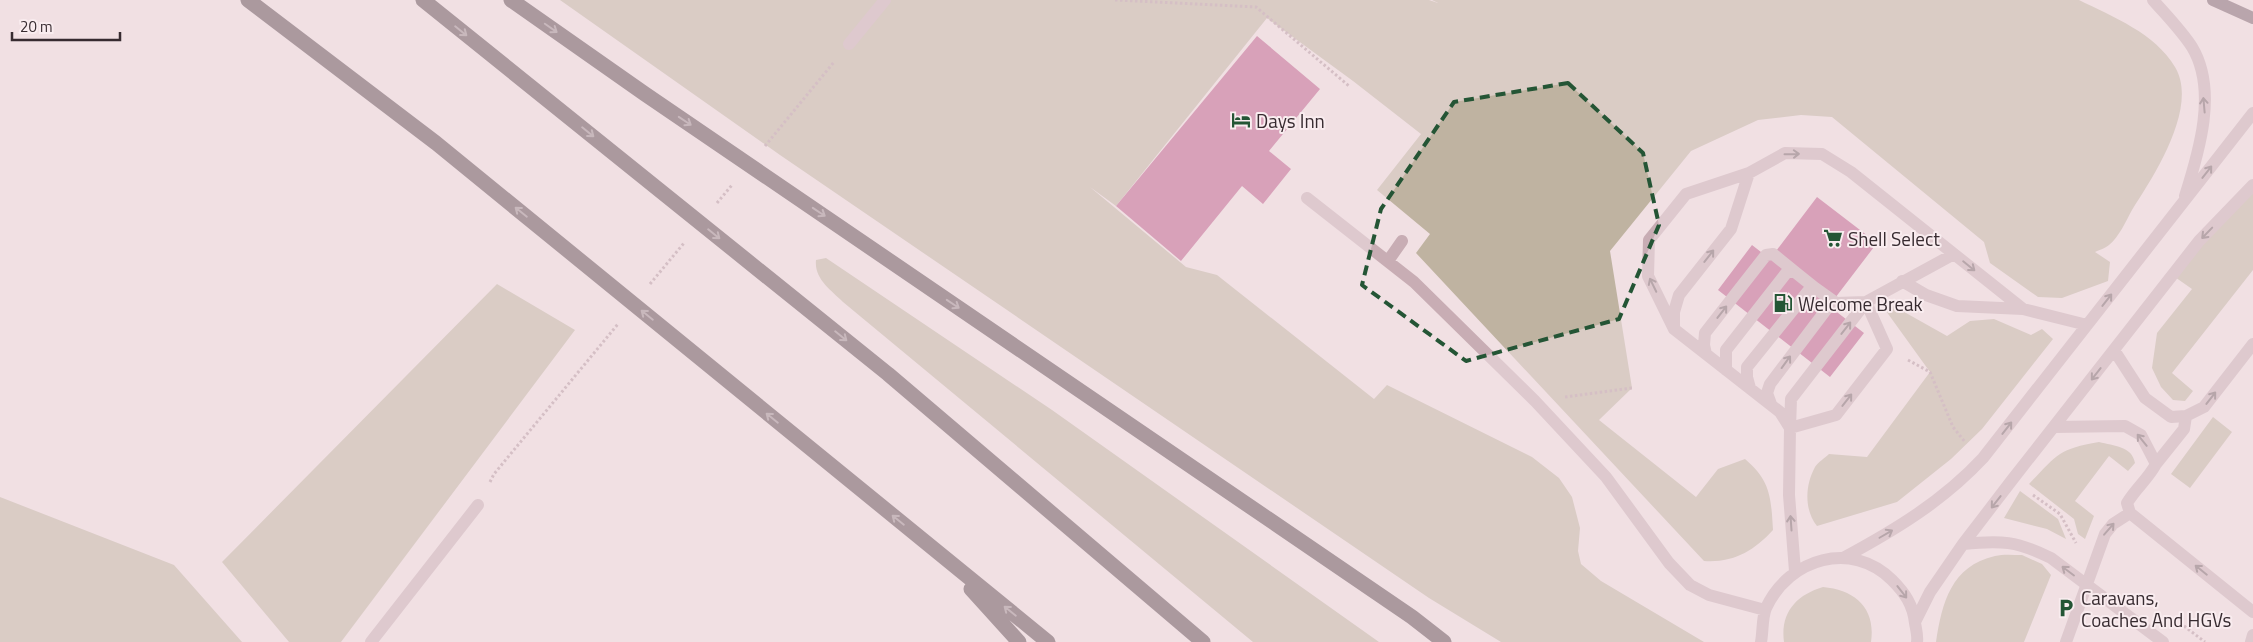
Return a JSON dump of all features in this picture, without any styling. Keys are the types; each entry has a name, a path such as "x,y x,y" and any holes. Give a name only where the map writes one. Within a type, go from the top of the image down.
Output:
{"highway":[{"path":"248,0 436,143 1048,642"},
{"path":"423,0 888,374 1203,642"},
{"path":"511,0 670,111 1412,617 1454,642"},
{"path":"936,551 1019,642"},
{"path":"1412,617 1444,642"}],"main road":[{"path":"2213,0 2253,18"}],"street":[{"path":"849,44 885,0"},
{"path":"2153,0 2181,32 2193,50 2201,75 2205,112 2204,121 2200,148 2183,203"},
{"path":"1843,558 1921,513 1964,478 1983,458 2253,114"},
{"path":"1790,428 1780,412 1771,404 1674,329 1648,276 1649,240 1686,194 1749,173 1785,153 1822,154 1851,172 2023,309"},
{"path":"1674,329 1674,312 1679,294 1731,228 1749,173"},
{"path":"1915,622 1930,592 1963,544 2199,241 2253,185"},
{"path":"1307,198 1414,282 1535,401 1606,477 1669,563 1690,585 1709,595 1765,610"},
{"path":"1388,261 1402,241"},
{"path":"1706,354 1704,345 1705,333 1766,255 1773,254 1836,302"},
{"path":"1795,571 1789,495 1790,399 1866,302 1954,254"},
{"path":"1726,370 1726,350 1787,272 1795,272"},
{"path":"1902,281 1926,296 1957,306 2023,309 2087,325"},
{"path":"1750,388 1747,367 1809,290 1816,288"},
{"path":"1771,404 1767,393 1770,384 1829,306 1836,302 1866,302"},
{"path":"1790,428 1836,414 1887,349 1866,302"},
{"path":"2114,350 2145,398 2171,417 2186,416 2204,407 2253,344"},
{"path":"2186,416 2184,429 2156,464 2150,475 2137,486 2127,502 2130,513 2253,612"},
{"path":"2054,427 2125,426 2141,435 2156,464"},
{"path":"371,642 478,505"},
{"path":"2066,642 2085,584 2105,534 2113,524 2130,513"},
{"path":"1963,544 1994,540 2030,548 2051,558 2163,642"},
{"path":"1761,642 1765,610 1779,586 1795,571 1813,562 1843,558 1870,564 1884,572 1904,592 1914,611 1917,642"},
{"path":"2251,642 2253,635"}],"path":[{"path":"1115,0 1256,7 1349,86"},
{"path":"760,151 849,44"},
{"path":"716,205 735,182"},
{"path":"646,289 690,236"},
{"path":"494,474 621,320"},
{"path":"1887,349 1930,372 1953,426 1967,444 1983,458"},
{"path":"1535,401 1632,388"}],"highlighted area":[{"path":"1568,83 1643,153 1659,225 1619,319 1466,361 1362,285 1381,209 1454,102"}],"shaded area":[{"path":"560,0 1429,0 1438,3 1432,0 2079,0 2145,35 2167,55 2175,67 2181,83 2182,101 2178,121 2162,160 2116,238 2108,246 2095,252 2110,262 2108,281 2062,298 2038,297 1990,263 1984,242 1832,117 1801,115 1758,120 1691,151 1610,251 1632,388 1599,420 1696,497 1718,469 1745,459 1760,475 1765,483 1770,499 1773,530 1750,550 1734,558 1704,561 1416,253 1430,234 1377,190 1421,134 1267,18 1116,206 1090,187 1186,267 1217,275 1374,399 1387,385 1532,457 1559,478 1572,497 1580,528 1578,551 1581,564 1601,581 1704,642 1501,642 1429,598 1061,347 780,155"},
{"path":"2253,185 2253,270 2172,373 2193,391 2185,401 2173,400 2161,387 2152,368 2157,333 2192,289 2172,275"},
{"path":"826,258 1052,410 1379,642 1253,642 843,302 824,284 818,273 816,260"},
{"path":"497,284 575,330 341,642 289,642 222,562"},
{"path":"1890,304 1947,336 1970,321 1994,319 2031,335 2042,329 2053,339 1982,429 1951,459 1897,502 1817,526 1810,513 1807,497 1809,482 1816,465 1829,454 1867,457 1930,372 1886,311"},
{"path":"2213,417 2232,432 2190,488 2171,474"},
{"path":"2099,442 2126,450 2133,457 2135,463 2128,471 2109,456 2075,501 2094,516 2085,539 2078,534 2074,519 2029,484 2059,455 2075,447"},
{"path":"2020,491 2058,519 2066,539 2047,529 2004,518"},
{"path":"0,497 174,565 242,642 0,642"},
{"path":"1998,555 2022,555 2042,564 2051,575 2024,642 1936,642 1946,600 1951,588 1959,577 1968,568 1980,561"},
{"path":"1823,587 1845,592 1861,603 1870,619 1872,630 1871,642 1784,642 1783,632 1787,614 1798,600 1813,590"}],"building":[{"name":"Days Inn","path":"1257,36 1320,89 1269,151 1291,169 1263,204 1242,186 1181,261 1116,206"},
{"name":"Welcome Break","path":"1817,197 1877,243 1829,306 1864,333 1830,377 1718,290 1752,245 1770,259"}],"place":[{"name":"Days Inn","path":"1241,120"},
{"name":"Shell Select","path":"1833,238"},
{"name":"Welcome Break","path":"1783,303"},
{"name":"Caravans, Coaches And HGVs","path":"2066,608"}]}
